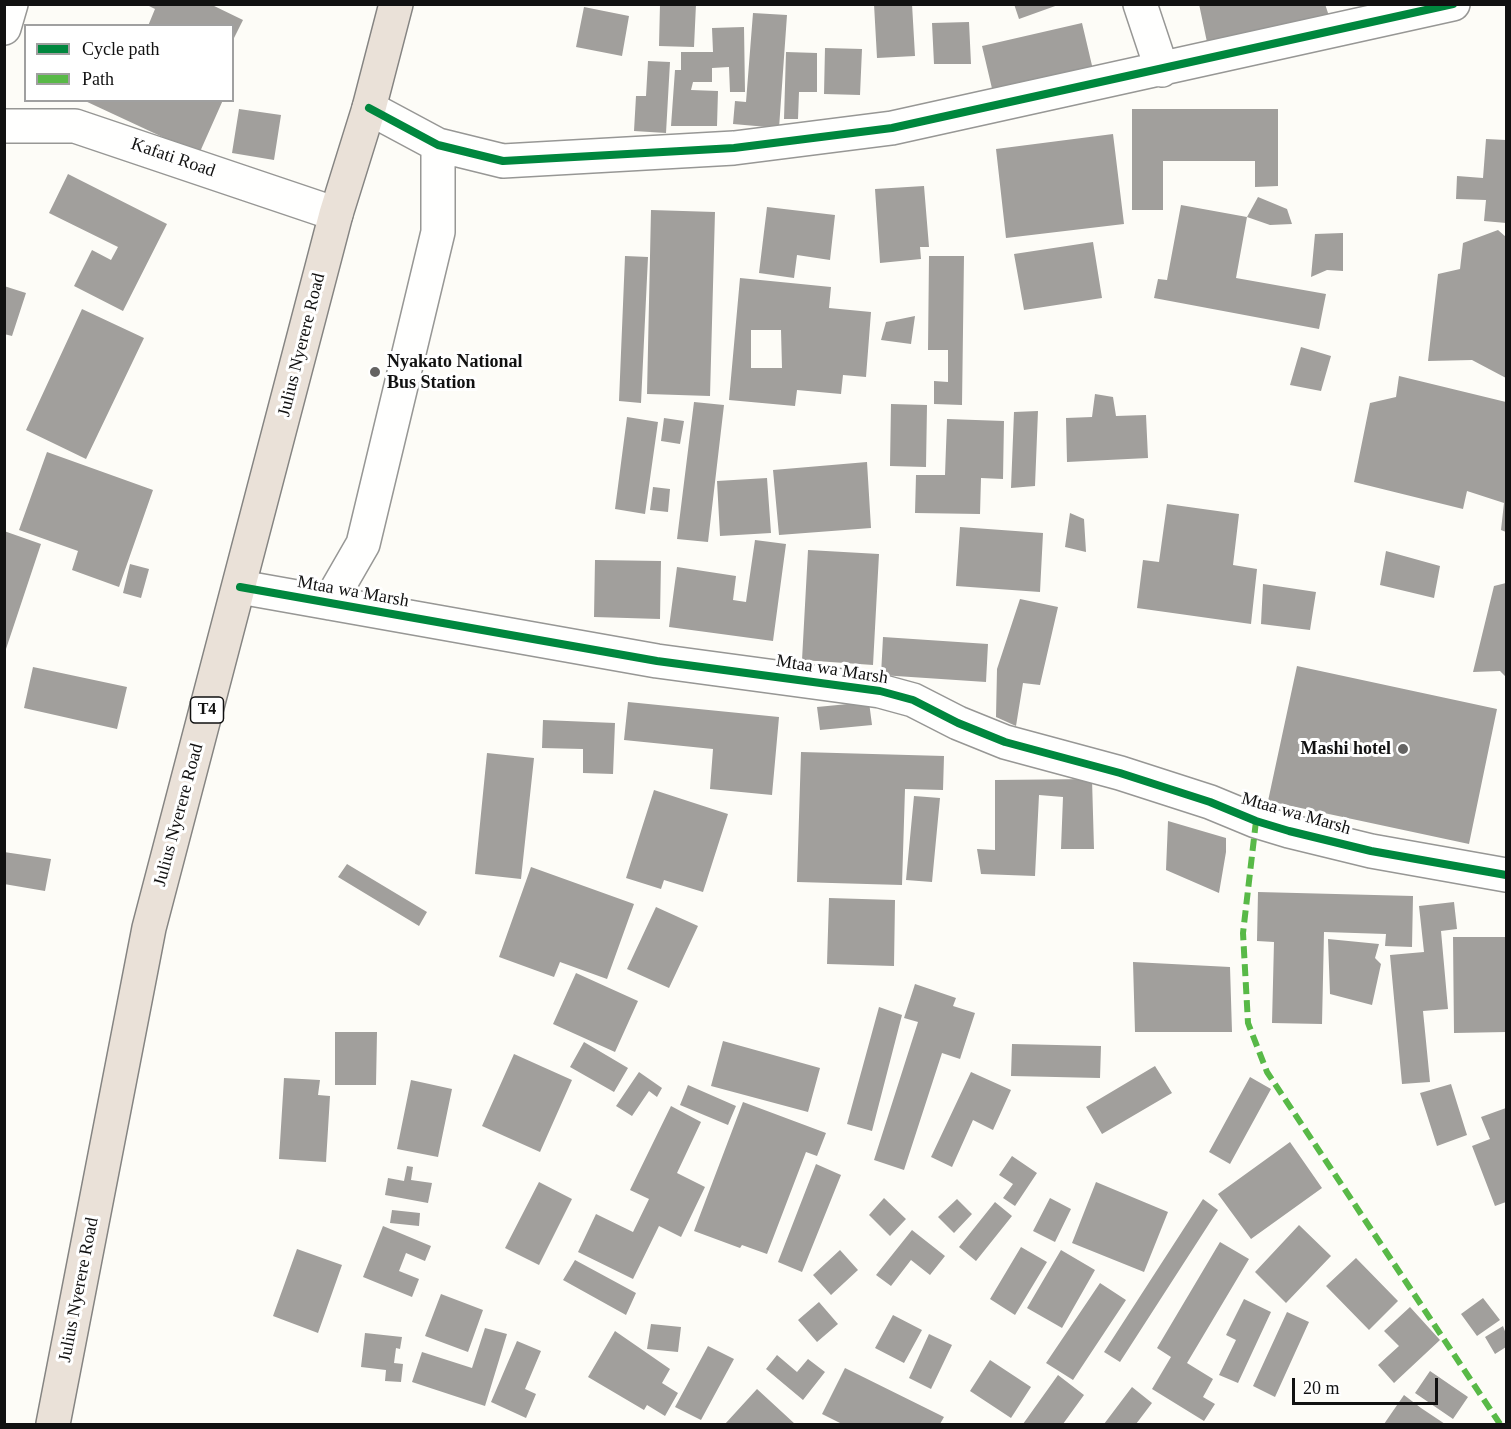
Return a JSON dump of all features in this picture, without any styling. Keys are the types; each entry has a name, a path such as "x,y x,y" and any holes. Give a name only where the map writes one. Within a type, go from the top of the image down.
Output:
{"highway":[{"name":"Julius Nyerere Road","path":"52,1425 149,928 336,214 369,108 396,4"}],"street":[{"path":"4,28 11,4"},
{"path":"1140,4 1162,69"},
{"path":"369,108 438,146 503,161 734,148 892,128 1453,4"},
{"name":"Kafati Road","path":"4,126 75,126 336,214"},
{"path":"329,603 363,544 438,232 438,146"},
{"name":"Mtaa wa Marsh","path":"240,587 657,661 880,691 912,700 958,723 1005,742 1120,773 1289,831 1371,851 1506,875"}],"building":[{"path":"145,4 210,4 243,20 234,38 234,24 149,24 155,9"},
{"path":"660,4 696,4 694,47 659,46"},
{"path":"874,4 912,4 915,56 877,58"},
{"path":"1014,4 1058,4 1058,5 1019,19"},
{"path":"1199,4 1325,4 1331,22 1208,47"},
{"path":"584,7 629,16 622,56 576,47"},
{"path":"753,13 787,15 779,128 733,124 735,101 746,102"},
{"path":"969,22 971,64 934,64 932,23"},
{"path":"1082,23 1094,74 994,97 982,46"},
{"path":"744,27 745,92 730,92 729,67 712,68 712,82 693,82 691,90 718,91 717,126 671,126 675,70 681,70 681,52 713,52 712,28"},
{"path":"825,48 862,49 860,95 824,94"},
{"path":"786,52 817,53 817,92 799,92 798,119 784,119"},
{"path":"648,61 670,62 666,133 634,131 636,96 646,96"},
{"path":"87,102 222,102 199,154"},
{"path":"239,109 281,115 274,160 232,153"},
{"path":"1132,109 1278,109 1278,186 1255,187 1255,161 1163,161 1163,210 1132,210"},
{"path":"1113,134 1124,224 1006,238 996,149"},
{"path":"1486,139 1506,140 1506,223 1484,221 1486,200 1456,199 1457,176 1483,178"},
{"path":"68,174 167,224 123,311 74,286 92,250 111,260 118,247 49,213"},
{"path":"924,186 929,247 920,247 921,259 880,263 875,189"},
{"path":"1258,197 1287,209 1292,224 1270,225 1247,217"},
{"path":"1181,205 1247,217 1236,278 1326,294 1319,329 1154,298 1158,279 1167,280"},
{"path":"767,207 835,215 830,260 797,255 794,278 759,273"},
{"path":"651,210 715,212 710,396 647,394"},
{"path":"1498,230 1506,237 1506,378 1472,360 1428,361 1438,274 1460,269 1463,243"},
{"path":"1343,233 1343,271 1327,270 1311,277 1315,234"},
{"path":"1093,242 1102,298 1024,310 1014,254"},
{"path":"625,256 648,257 641,403 619,401"},
{"path":"929,256 964,256 962,405 934,404 934,381 948,382 948,350 928,350"},
{"path":"740,278 831,287 829,308 871,312 866,377 843,375 841,394 797,390 795,406 729,400","holes":["751,330 781,330 782,368 751,368"]},
{"path":"4,286 26,293 12,336 4,334"},
{"path":"82,309 144,338 86,459 26,430"},
{"path":"915,316 911,344 881,340 886,322"},
{"path":"1301,347 1331,356 1321,391 1290,385"},
{"path":"1399,376 1506,402 1506,532 1501,530 1504,503 1467,491 1463,509 1354,482 1370,403 1396,397"},
{"path":"1095,394 1113,397 1116,416 1146,415 1148,458 1067,462 1066,418 1092,417"},
{"path":"694,402 724,405 708,542 677,539"},
{"path":"891,404 927,405 926,467 890,466"},
{"path":"1038,411 1035,486 1011,488 1014,412"},
{"path":"627,417 658,422 645,514 615,509"},
{"path":"664,418 684,421 680,444 661,441"},
{"path":"947,419 1004,421 1003,479 981,478 980,514 915,513 916,475 945,475"},
{"path":"47,452 153,490 119,587 72,570 78,551 19,530"},
{"path":"867,462 871,528 779,535 773,470"},
{"path":"767,478 771,533 720,536 717,481"},
{"path":"653,487 670,489 668,512 650,510"},
{"path":"1167,504 1239,514 1233,565 1257,569 1251,624 1137,608 1143,560 1159,562"},
{"path":"1070,513 1084,519 1086,552 1065,547"},
{"path":"960,527 1043,533 1040,592 956,586"},
{"path":"4,531 41,544 5,652 4,652"},
{"path":"755,540 786,544 773,641 669,627 677,567 736,576 733,600 746,602"},
{"path":"808,550 879,554 873,665 802,660"},
{"path":"1386,551 1440,566 1434,598 1380,585"},
{"path":"595,560 661,561 660,619 594,617"},
{"path":"130,564 149,569 141,598 123,593"},
{"path":"1506,583 1506,677 1500,671 1473,672 1494,586"},
{"path":"1263,584 1316,592 1310,630 1261,624"},
{"path":"1020,599 1058,607 1040,685 1023,683 1016,726 996,717 997,669"},
{"path":"883,637 988,644 986,682 881,675"},
{"path":"1297,666 1497,709 1469,844 1268,801"},
{"path":"33,667 127,687 117,729 24,708"},
{"path":"628,702 779,717 772,795 710,789 713,749 624,740"},
{"path":"869,702 872,725 820,730 817,707"},
{"path":"543,720 615,723 613,774 583,773 583,749 542,748"},
{"path":"801,752 944,756 943,790 905,789 902,885 797,882"},
{"path":"487,753 534,758 521,879 475,874"},
{"path":"1092,779 1094,849 1061,849 1063,797 1039,795 1035,876 981,874 977,849 995,850 995,780"},
{"path":"654,790 728,814 703,892 664,880 661,889 626,878"},
{"path":"914,796 940,798 932,882 906,880"},
{"path":"1168,821 1226,838 1219,893 1166,870"},
{"path":"4,852 51,859 45,891 4,884"},
{"path":"347,864 427,912 419,926 338,877"},
{"path":"531,867 634,904 607,979 560,962 554,977 499,957"},
{"path":"1258,892 1413,896 1412,947 1385,946 1386,934 1324,932 1322,1024 1272,1023 1274,942 1257,941"},
{"path":"829,898 895,900 894,966 827,964"},
{"path":"1454,902 1457,929 1441,931 1448,1009 1423,1011 1430,1082 1402,1084 1390,955 1424,952 1419,906"},
{"path":"656,907 698,926 669,988 627,969"},
{"path":"1453,937 1506,937 1506,1032 1454,1033"},
{"path":"1328,939 1379,944 1375,958 1381,964 1372,1005 1330,994"},
{"path":"1133,962 1230,967 1232,1032 1135,1032"},
{"path":"576,973 638,1001 615,1052 553,1024"},
{"path":"915,984 956,998 953,1006 975,1013 960,1059 942,1053 904,1170 874,1160 918,1022 904,1018"},
{"path":"879,1007 902,1015 872,1131 847,1124"},
{"path":"335,1032 377,1032 376,1085 335,1085"},
{"path":"723,1041 820,1068 808,1112 711,1086"},
{"path":"584,1042 628,1068 614,1092 570,1067"},
{"path":"1012,1044 1101,1046 1100,1078 1011,1076"},
{"path":"514,1054 572,1080 540,1152 482,1126"},
{"path":"1155,1066 1172,1093 1102,1134 1086,1107"},
{"path":"639,1072 662,1088 657,1097 649,1091 632,1116 616,1106"},
{"path":"971,1072 1011,1090 993,1130 973,1120 952,1167 931,1157"},
{"path":"1250,1077 1271,1089 1230,1164 1209,1152"},
{"path":"284,1078 320,1080 318,1095 330,1096 326,1162 279,1159"},
{"path":"411,1080 452,1089 438,1157 397,1149"},
{"path":"1451,1084 1467,1135 1437,1146 1420,1093"},
{"path":"688,1085 736,1106 728,1125 680,1105"},
{"path":"743,1102 826,1133 817,1156 806,1152 767,1254 742,1245 740,1248 694,1231"},
{"path":"671,1106 701,1122 677,1173 705,1187 681,1237 659,1226 633,1279 578,1252 596,1214 633,1232 649,1199 630,1190"},
{"path":"1506,1108 1506,1202 1495,1206 1472,1146 1490,1139 1481,1117"},
{"path":"1290,1142 1322,1188 1251,1239 1218,1194"},
{"path":"1012,1156 1037,1173 1015,1206 1003,1198 1013,1184 999,1175"},
{"path":"816,1164 841,1175 802,1272 778,1262"},
{"path":"407,1166 413,1167 411,1180 432,1183 428,1203 385,1195 388,1178 404,1181"},
{"path":"539,1182 572,1199 539,1265 505,1248"},
{"path":"1096,1182 1168,1212 1144,1272 1072,1243"},
{"path":"884,1198 906,1219 890,1236 869,1215"},
{"path":"1050,1198 1071,1209 1055,1242 1033,1231"},
{"path":"957,1199 972,1214 954,1233 938,1217"},
{"path":"1203,1199 1218,1210 1120,1362 1104,1352"},
{"path":"995,1202 1012,1216 976,1261 959,1247"},
{"path":"392,1210 420,1213 419,1226 390,1223"},
{"path":"1299,1225 1331,1256 1286,1303 1255,1272"},
{"path":"383,1226 431,1246 425,1261 406,1253 399,1271 419,1279 412,1297 363,1277"},
{"path":"912,1230 945,1256 930,1275 911,1260 891,1286 876,1275"},
{"path":"1220,1242 1249,1259 1187,1363 1213,1379 1203,1397 1215,1404 1204,1421 1152,1389 1171,1357 1157,1348"},
{"path":"1021,1247 1047,1262 1015,1315 990,1299"},
{"path":"297,1249 342,1265 318,1333 273,1316"},
{"path":"840,1250 858,1270 831,1295 813,1275"},
{"path":"1061,1250 1095,1270 1062,1328 1027,1308"},
{"path":"1356,1258 1398,1301 1369,1330 1326,1286"},
{"path":"575,1260 636,1293 626,1315 563,1280"},
{"path":"1100,1283 1126,1300 1073,1380 1046,1363"},
{"path":"441,1294 483,1310 468,1352 425,1336"},
{"path":"1483,1298 1500,1320 1477,1336 1461,1314"},
{"path":"1244,1299 1271,1312 1238,1383 1219,1375 1236,1340 1226,1335"},
{"path":"819,1302 838,1324 817,1342 798,1320"},
{"path":"1410,1307 1440,1340 1394,1383 1378,1365 1399,1346 1384,1331"},
{"path":"1287,1312 1309,1322 1275,1397 1253,1386"},
{"path":"893,1315 922,1330 904,1363 875,1348"},
{"path":"651,1324 681,1327 678,1352 647,1349"},
{"path":"1503,1326 1506,1334 1506,1347 1495,1354 1485,1337"},
{"path":"485,1328 507,1334 485,1406 412,1382 422,1352 472,1368"},
{"path":"615,1331 670,1369 662,1383 678,1393 665,1416 647,1405 644,1410 588,1377"},
{"path":"365,1333 402,1337 400,1349 396,1348 394,1363 403,1364 401,1382 385,1381 386,1370 361,1367"},
{"path":"929,1334 952,1345 931,1389 909,1378"},
{"path":"517,1341 541,1351 525,1389 536,1394 526,1418 491,1402"},
{"path":"708,1346 734,1359 701,1420 675,1407"},
{"path":"777,1355 797,1372 808,1359 825,1372 803,1400 766,1369"},
{"path":"990,1360 1031,1387 1011,1418 970,1391"},
{"path":"845,1368 944,1417 940,1424 842,1424 822,1414"},
{"path":"1430,1371 1468,1397 1453,1419 1415,1393"},
{"path":"1058,1375 1084,1395 1063,1424 1023,1424"},
{"path":"1132,1387 1152,1403 1136,1424 1104,1424"},
{"path":"757,1389 795,1424 725,1424"},
{"path":"1404,1395 1421,1408 1445,1424 1384,1424"}],"marked path":[{"path":"1256,821 1243,933 1248,1023 1267,1072 1500,1424"}],"cycle path":[{"path":"369,108 438,145 503,161 734,148 892,128 1453,4"},
{"path":"240,587 657,661 880,691 913,700 958,723 1005,742 1120,773 1289,831 1371,851 1506,875"}],"place":[{"name":"Nyakato National Bus Station","path":"375,372"},
{"name":"Mashi hotel","path":"1403,749"}]}
